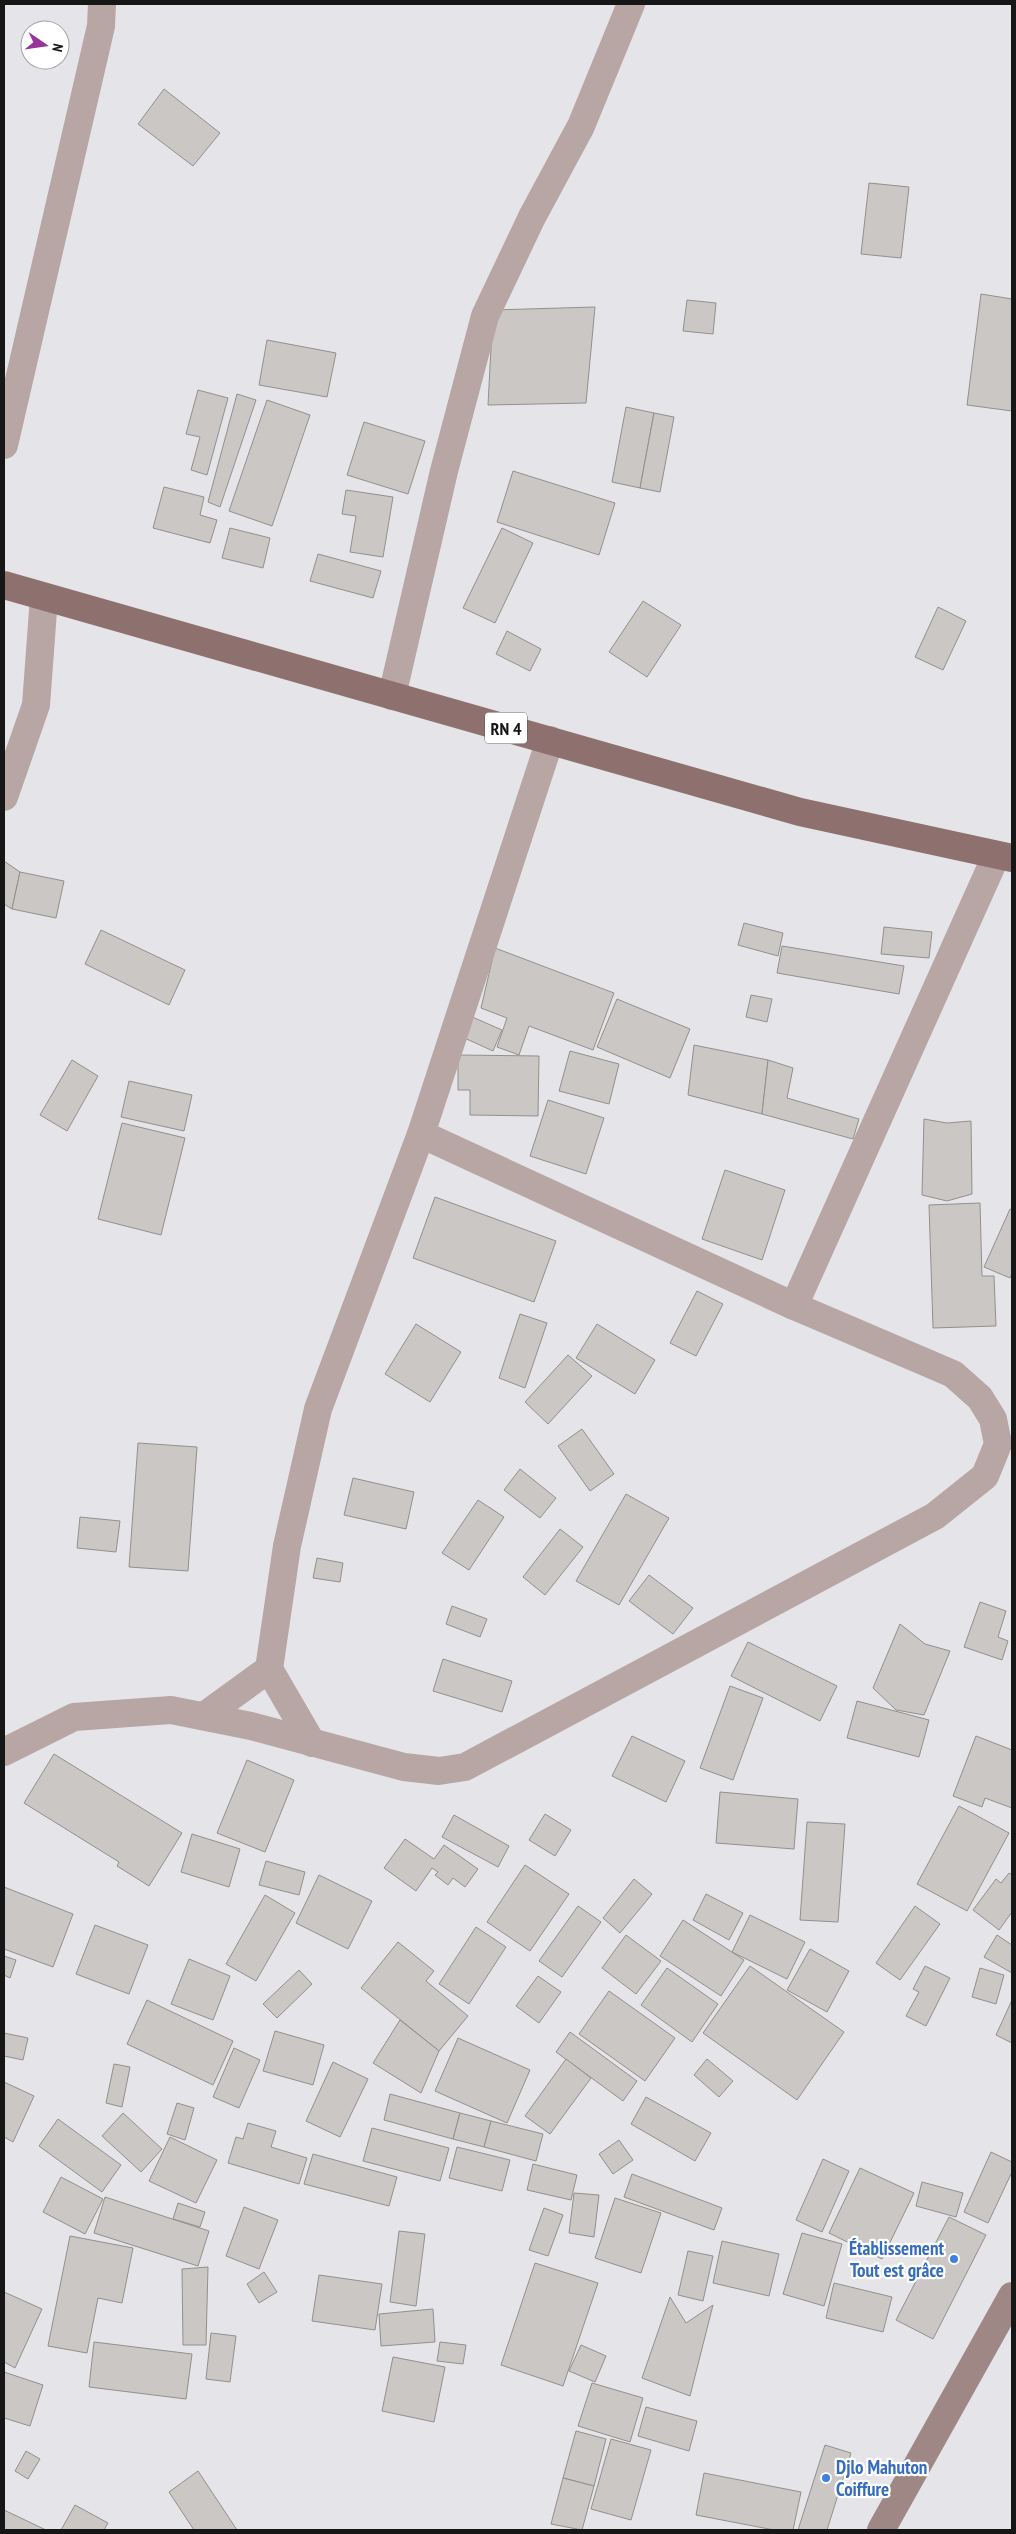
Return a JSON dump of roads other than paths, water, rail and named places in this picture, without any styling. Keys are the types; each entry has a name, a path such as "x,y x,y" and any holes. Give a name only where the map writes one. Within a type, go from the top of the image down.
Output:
{"main road":[{"name":"RN 4","path":"4,585 800,812 1004,857"},
{"path":"881,2530 1012,2296"}],"street":[{"path":"4,446 99,36 102,4"},
{"path":"392,696 444,471 485,316 532,217 581,126 631,4"},
{"path":"4,797 36,705 44,597"},
{"path":"312,1743 269,1669 287,1546 318,1410 422,1134 550,740"},
{"path":"794,1306 1004,857"},
{"path":"4,1752 74,1717 171,1710 251,1726 404,1767 439,1771 465,1767 935,1516 985,1476 998,1444 993,1419 980,1398 953,1374 794,1306 422,1134"},
{"path":"204,1716 269,1669"}],"place":[{"name":"Établissement Tout est grâce","path":"954,2259"},
{"name":"Djlo Mahuton Coiffure","path":"826,2478"}]}
